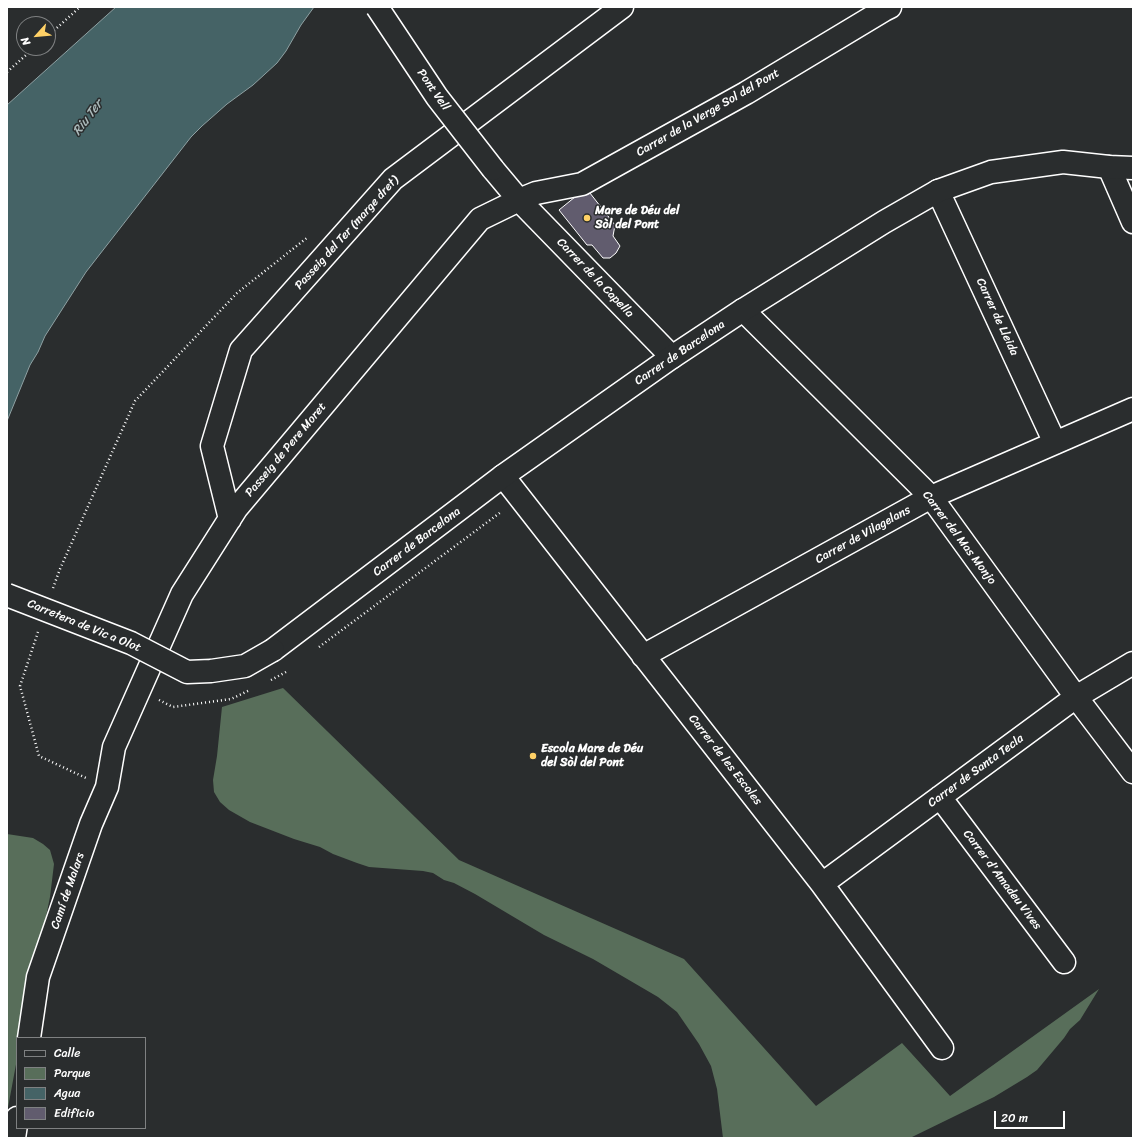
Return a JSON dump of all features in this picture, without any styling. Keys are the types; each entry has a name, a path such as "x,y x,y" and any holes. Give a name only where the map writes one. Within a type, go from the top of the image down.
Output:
{"street":[{"name":"Pont Vell","path":"377,7 437,97 519,200"},
{"name":"Passeig del Ter (marge dret)","path":"230,519 212,446 241,350 393,179 622,7"},
{"name":"Carrer de la Verge Sol del Pont","path":"519,200 536,193 582,184 746,93 890,7"},
{"name":"Carrer de Barcelona","path":"273,650 503,476 672,357 743,310 884,222 938,191 998,170 1063,162 1109,168 1133,168"},
{"path":"1109,168 1133,222"},
{"name":"Carrer de Lleida","path":"938,191 1055,443"},
{"name":"Passeig de Pere Moret","path":"114,747 182,594 236,509 480,219 519,200"},
{"name":"Carrer de la Capella","path":"519,200 672,357"},
{"name":"Carrer del Mas Monjo","path":"743,310 931,497 1076,697 1133,772"},
{"name":"Carrer de Vilagelans","path":"643,656 931,497 1133,409"},
{"name":"Carrer de les Escoles","path":"503,476 822,884 942,1048"},
{"name":"Carretera de Vic a Olot","path":"7,595 132,643 187,672 211,671 245,666 273,650"},
{"name":"Carrer de Santa Tecla","path":"822,884 1076,697 1133,663"},
{"name":"Camí de Malars","path":"29,1037 38,977 91,824 107,787 114,747"},
{"name":"Carrer d'Amadeu Vives","path":"940,797 1064,962"},
{"path":"14,1138 16,1125"}],"path":[{"path":"56,29 80,7"},
{"path":"7,72 25,56"},
{"path":"318,648 502,511 529,510"},
{"path":"266,683 286,672"},
{"path":"174,707 231,699 252,689"}],"green space":[{"path":"283,688 459,860 684,959 816,1106 902,1043 950,1096 1099,989 1080,1020 1070,1029 1037,1070 994,1097 910,1138 723,1138 717,1089 711,1066 699,1044 677,1012 658,997 593,959 544,935 475,894 454,883 444,880 433,873 369,867 357,863 333,854 320,847 294,839 250,822 229,810 220,802 214,792 213,780 222,707"},
{"path":"7,834 33,838 43,844 50,850 54,864 50,897 21,1037 16,1037 16,1064 7,1113"}],"water":[{"name":"Riu Ter","path":"116,7 314,7 277,63 253,85 227,104 191,137 86,272 45,336 30,365 7,421 7,105"}],"building":[{"name":"Mare de Déu del Sòl del Pont","path":"586,188 615,225 613,236 620,246 616,253 610,258 603,258 592,245 587,245 559,210"}],"place":[{"name":"Mare de Déu del Sòl del Pont","path":"587,218"},
{"name":"Escola Mare de Déu del Sòl del Pont","path":"533,756"}]}
